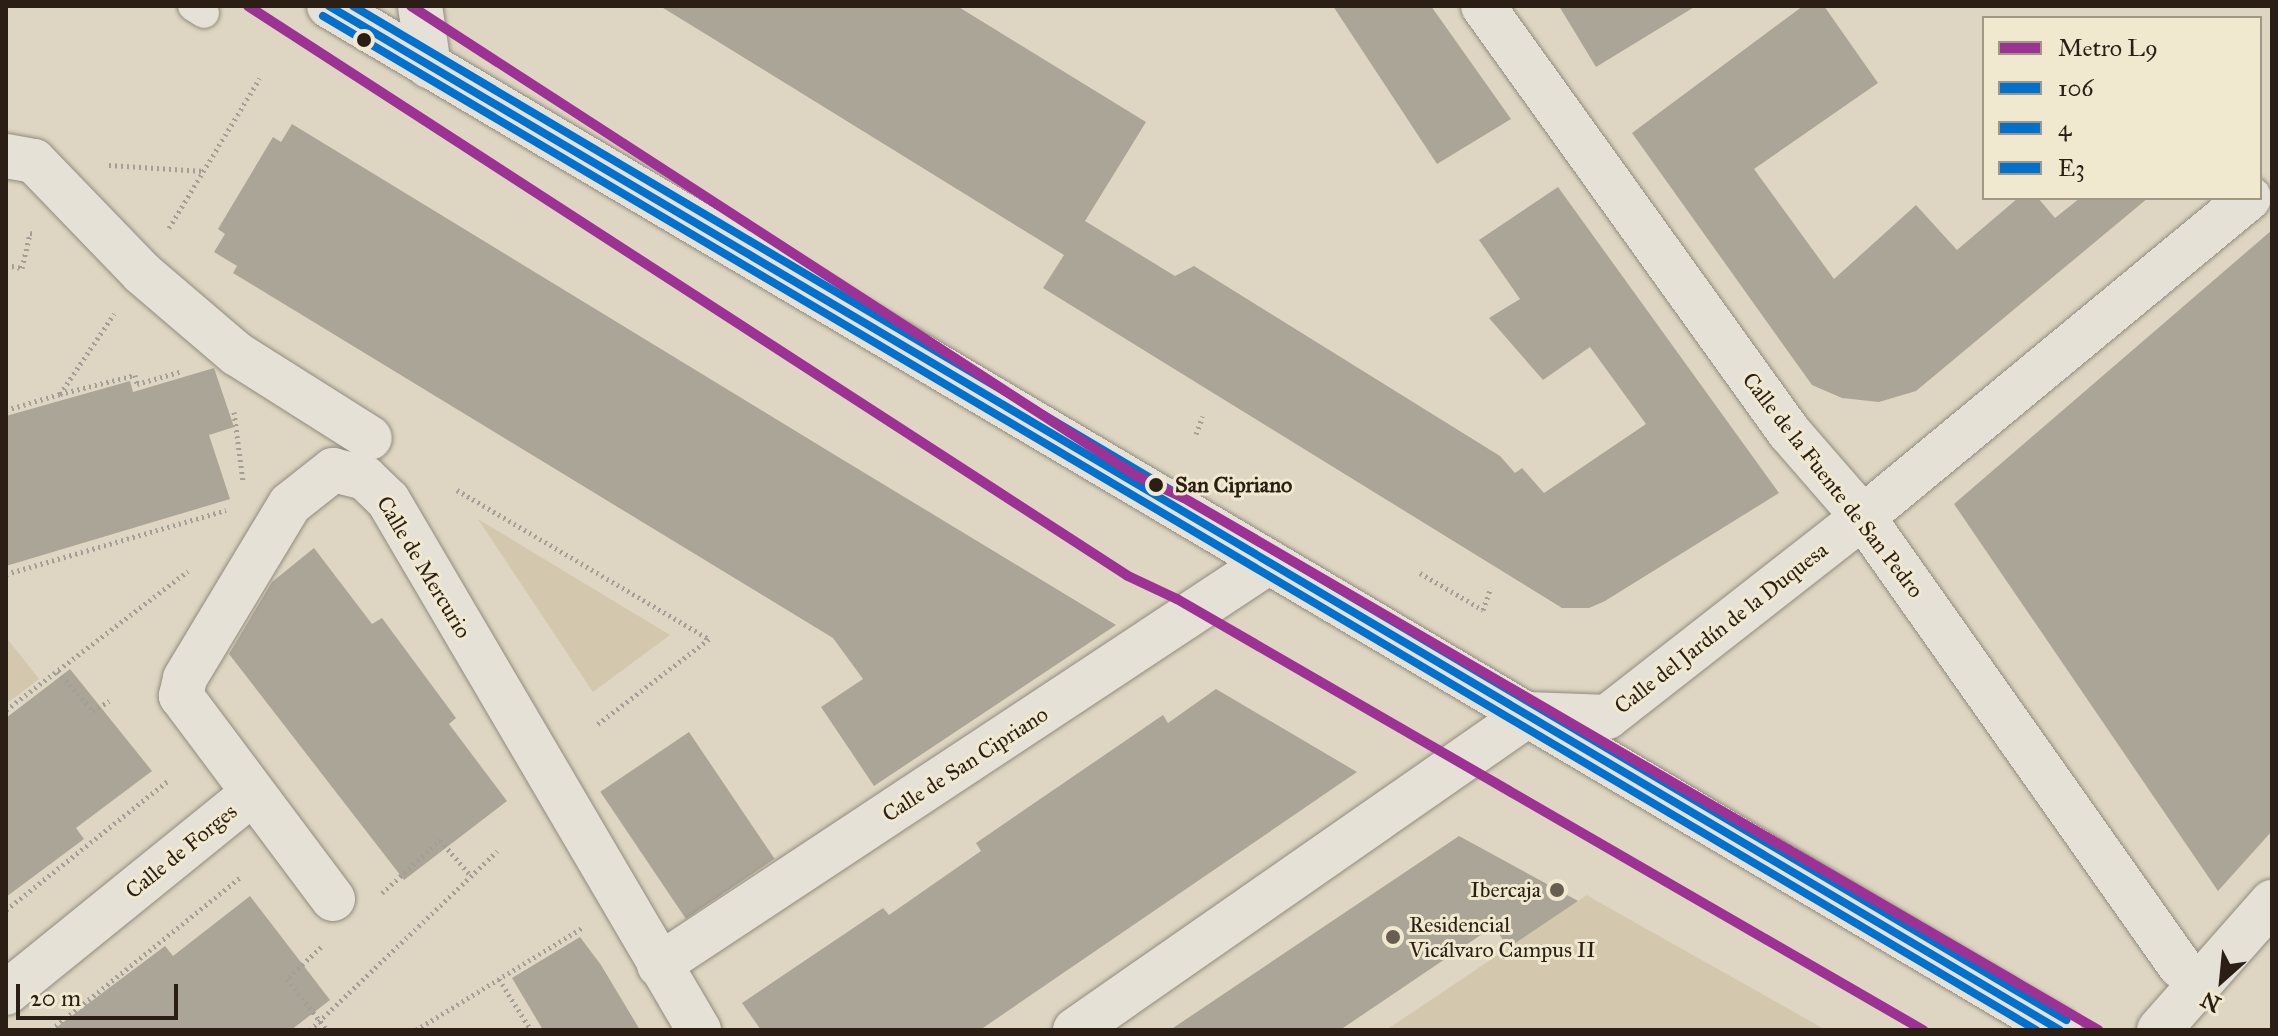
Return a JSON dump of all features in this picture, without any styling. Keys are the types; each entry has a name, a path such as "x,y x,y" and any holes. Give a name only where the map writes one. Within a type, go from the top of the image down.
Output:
{"street":[{"path":"329,6 2060,1030"},
{"path":"420,6 429,66"},
{"name":"Calle de la Fuente de San Pedro","path":"1483,6 1789,432 1863,517 2180,966"},
{"path":"20,158 142,273 237,354 370,438"},
{"name":"Calle del Jardín de la Duquesa","path":"1529,714 1607,717 1863,517 2247,200"},
{"name":"Calle de Mercurio","path":"252,794 189,712 181,696 185,678 290,504 333,470 365,478 388,500 699,1030"},
{"name":"Calle de San Cipriano","path":"659,965 1269,562"},
{"path":"1075,1030 1529,714"},
{"name":"Calle de Forges","path":"6,993 252,794 333,899"},
{"path":"2159,1030 2272,902"}],"path":[{"path":"60,394 142,273 260,78"},
{"path":"20,158 204,171"},
{"path":"6,410 135,375 137,384 237,354"},
{"path":"1196,434 1203,416"},
{"path":"457,490 709,639 598,724"},
{"path":"6,574 238,506"},
{"path":"6,710 191,569"},
{"path":"1420,573 1483,610 1491,587"},
{"path":"58,671 93,711 109,701"},
{"path":"6,910 169,780"},
{"path":"310,1030 497,851"},
{"path":"51,1030 242,876"},
{"path":"420,1029 583,928"},
{"path":"499,979 531,1030"}],"shaded area":[{"path":"478,519 670,635 593,692"},
{"path":"6,637 39,679 6,704"},
{"path":"1587,895 1595,900 1826,1030 1386,1030"}],"building":[{"path":"660,6 957,6 1146,122 1085,221 1175,276 1194,266 1500,456 1515,473 1522,468 1544,493 1646,424 1590,347 1543,380 1489,318 1520,299 1479,240 1558,187 1779,493 1605,601 1589,608 1562,608 1043,288 1064,255"},
{"path":"1333,6 1431,6 1511,119 1437,164"},
{"path":"1559,6 1696,6 1596,67"},
{"path":"1803,6 1824,6 1878,83 1754,169 1834,279 1916,205 1957,250 2016,200 2040,200 2055,218 2078,200 2146,200 1916,391 1879,402 1842,398 1812,385 1632,133"},
{"path":"292,124 1116,625 874,786 821,707 863,679 833,638 233,273 237,266 214,252 225,234 218,229 273,137 281,142"},
{"path":"2272,230 2272,831 2218,891 1954,504"},
{"path":"214,368 234,427 209,435 230,499 6,566 6,416 130,381 133,392"},
{"path":"314,548 372,624 382,618 456,718 449,724 507,801 404,880 229,654 272,582"},
{"path":"70,669 152,771 76,828 84,839 6,897 6,718"},
{"path":"1216,689 1357,772 980,1030 761,1030 742,1003 883,908 889,915 981,851 976,843 1163,715 1168,723"},
{"path":"689,732 775,859 686,919 600,792"},
{"name":"Residencial Vicálvaro Campus II","path":"1459,836 1578,901 1508,948 1494,926 1340,1030 1170,1030"},
{"path":"250,896 330,1000 291,1030 53,1030 165,946 173,956"},
{"path":"580,937 601,965 640,1030 543,1030 512,978"}],"metro line":[{"name":"L9","path":"248,6 1128,576 1177,599 1923,1030"},
{"name":"L9","path":"411,6 1135,475 1184,498 2098,1030"}],"transit line":[{"name":"106","path":"329,6 2060,1030"},
{"name":"E3","path":"353,6 2066,1020"},
{"name":"4","path":"323,16 2036,1030"}],"place":[{"name":"San Cipriano","path":"1156,485"},
{"name":"Ibercaja","path":"1557,890"},
{"name":"Residencial Vicálvaro Campus II","path":"1393,937"}]}
